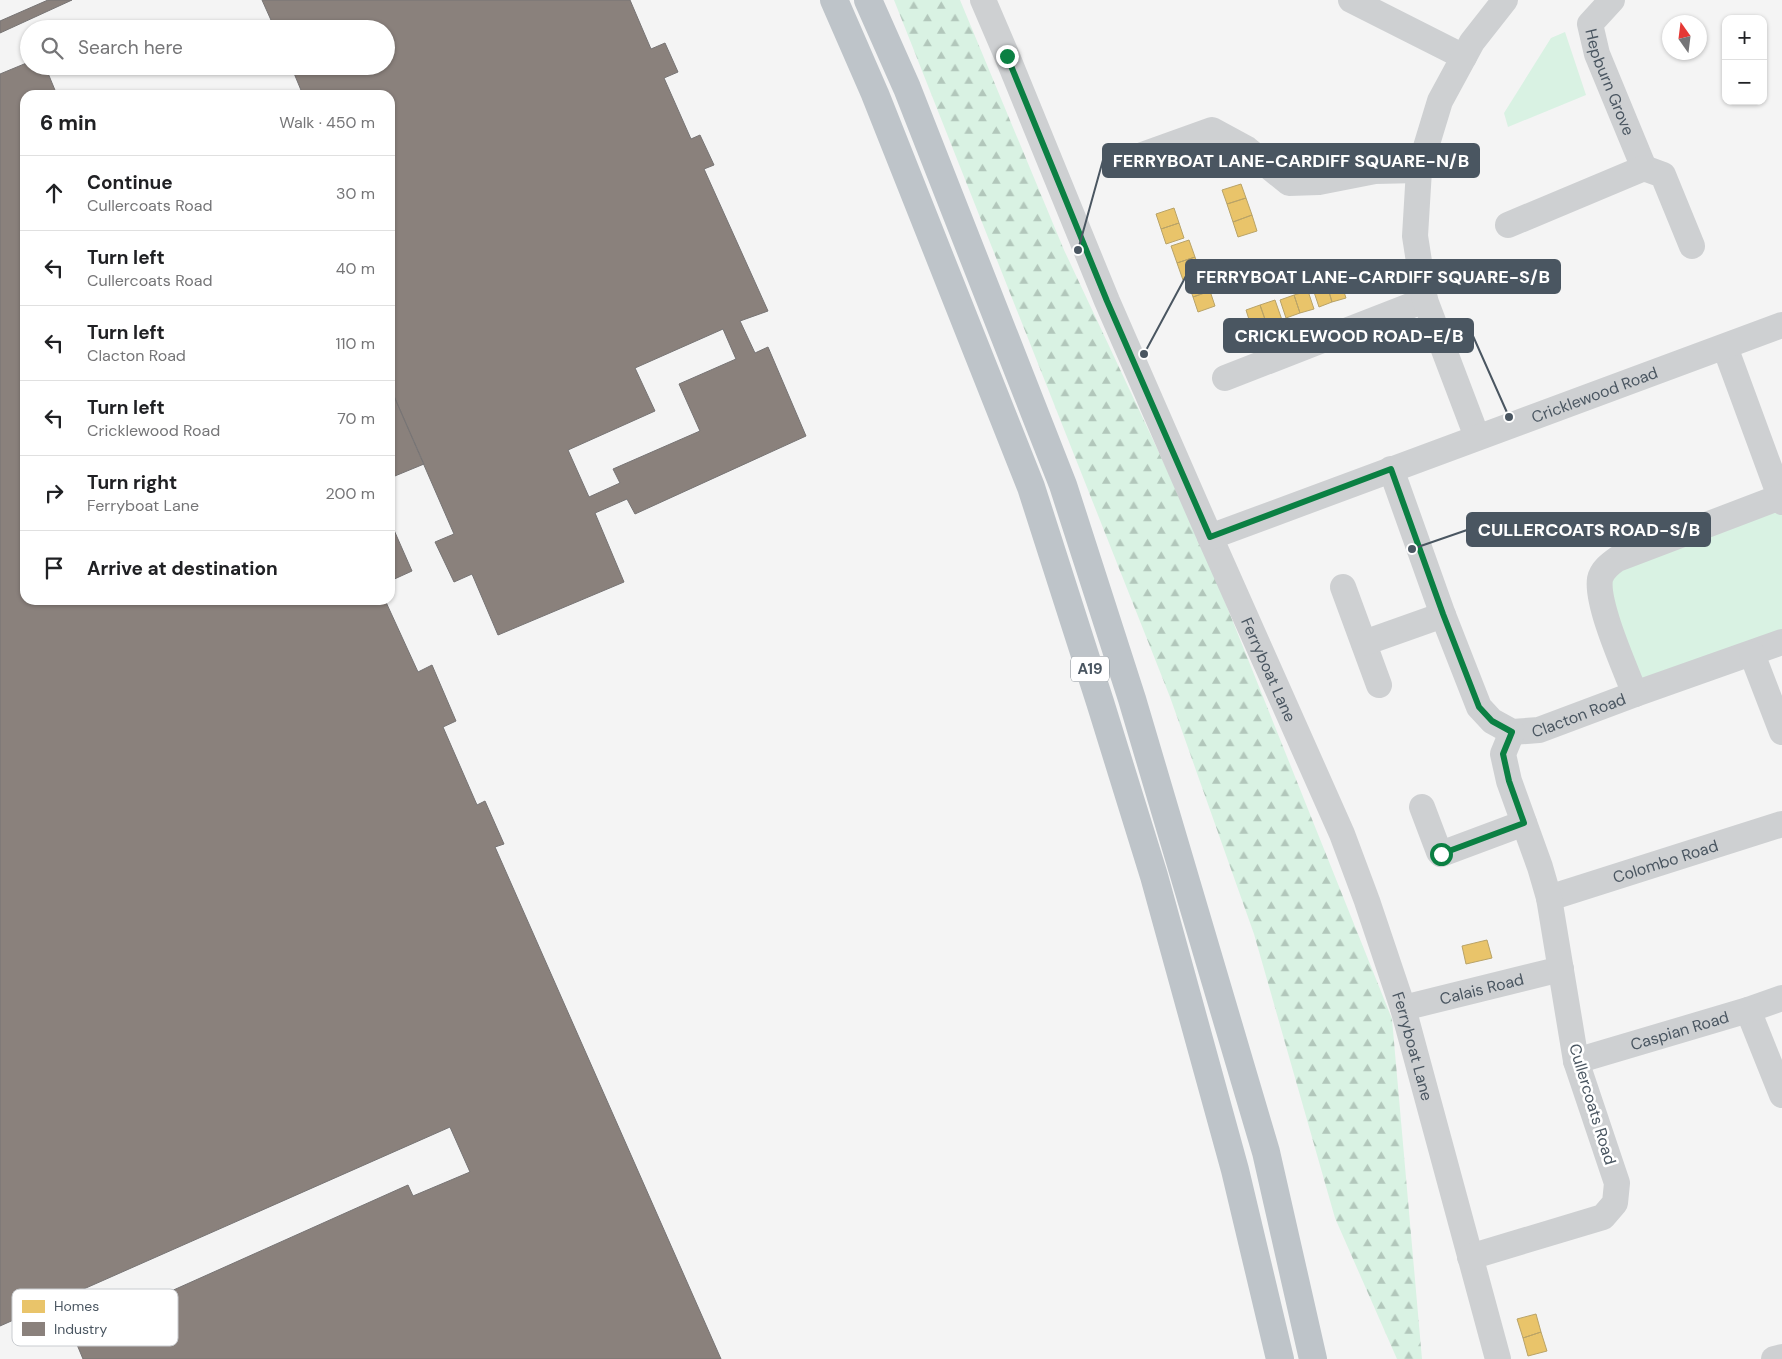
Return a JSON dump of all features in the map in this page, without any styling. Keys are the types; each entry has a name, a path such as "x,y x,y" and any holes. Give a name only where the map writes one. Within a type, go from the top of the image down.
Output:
{"highway":[{"name":"A19","path":"834,0 875,94 1031,487 1154,876 1235,1170 1280,1359"},
{"name":"A19","path":"868,0 907,88 1063,485 1135,708 1266,1152 1313,1359"}],"street":[{"name":"Ferryboat Lane","path":"983,0 1107,301 1342,834 1403,1008 1498,1359"},
{"path":"1351,0 1464,57"},
{"path":"1477,437 1425,300 1415,236 1419,170 1440,101 1472,42 1505,0"},
{"name":"Hepburn Grove","path":"1612,0 1590,24 1597,54 1644,168"},
{"path":"1134,158 1212,130 1247,149 1289,183 1319,182 1375,171 1419,170"},
{"path":"1508,224 1644,168 1663,175 1692,246"},
{"path":"1225,378 1425,300"},
{"name":"Cricklewood Road","path":"1210,537 1782,325"},
{"name":"Clacton Road","path":"1635,694 1600,601 1600,578 1606,568 1617,558 1781,499 1725,347"},
{"name":"Clacton Road","path":"1391,469 1443,614 1479,707 1492,721 1512,732 1539,730 1782,642"},
{"path":"1342,587 1379,685"},
{"path":"1364,643 1443,614"},
{"path":"1752,654 1782,732"},
{"name":"Cullercoats Road","path":"1470,1257 1603,1217 1615,1203 1618,1183 1576,1061 1549,898 1509,781 1503,754 1512,732"},
{"path":"1422,807 1441,854 1524,823"},
{"name":"Colombo Road","path":"1549,898 1782,824"},
{"name":"Calais Road","path":"1403,1008 1561,969"},
{"name":"Caspian Road","path":"1576,1061 1748,1010 1782,998"},
{"path":"1748,1010 1782,1095"},
{"path":"1774,1359 1782,1357"}],"green space":[{"path":"894,0 960,0 1064,250 1201,542 1392,1019 1422,1359 1397,1359 1335,1218 1254,934 1170,697"},
{"path":"1565,32 1586,95 1508,127 1504,113 1551,38"},
{"path":"1782,502 1782,642 1635,694 1605,568"}],"building: Homes":[{"path":"1241,184 1246,198 1227,204 1222,190"},
{"path":"1246,198 1252,215 1233,222 1227,204"},
{"path":"1174,208 1179,223 1161,229 1156,214"},
{"path":"1252,215 1257,231 1238,237 1233,222"},
{"path":"1179,223 1184,238 1166,244 1161,229"},
{"path":"1189,240 1195,257 1177,263 1171,246"},
{"path":"1195,257 1201,274 1183,280 1177,263"},
{"path":"1206,277 1210,291 1193,297 1188,283"},
{"path":"1340,280 1346,298 1332,302 1327,285"},
{"path":"1327,285 1332,302 1319,307 1313,289"},
{"path":"1210,291 1215,306 1198,312 1193,297"},
{"path":"1308,291 1314,309 1300,313 1294,295"},
{"path":"1294,295 1300,313 1286,318 1280,300"},
{"path":"1275,300 1282,320 1267,325 1260,305"},
{"path":"1260,305 1267,325 1252,329 1246,310"},
{"path":"1487,940 1492,958 1466,964 1462,946"},
{"path":"1536,1314 1541,1332 1523,1338 1517,1319"},
{"path":"1541,1332 1547,1351 1528,1356 1523,1338"}],"building: Industry":[{"path":"48,0 72,0 28,20 20,20 20,24 0,33 0,21"},
{"path":"262,0 630,0 651,49 665,43 678,72 664,78 691,139 700,135 714,165 704,169 768,311 740,321 755,353 768,347 806,436 635,514 627,499 595,513 624,582 498,635 472,574 454,582 435,542 454,534 395,398 395,90 301,90 295,75 395,75 395,20 271,20","holes":["723,329 736,359 679,384 700,431 613,469 620,483 589,497 568,450 655,411 635,368"]},
{"path":"20,66 20,75 49,75 55,90 20,90 20,605 387,605 418,672 432,665 456,721 443,727 477,805 485,801 504,844 495,847 721,1359 83,1359 78,1346 178,1346 178,1289 176,1289 408,1185 413,1196 470,1172 450,1127 84,1289 12,1289 12,1321 0,1326 0,74"},
{"path":"395,398 424,464 395,476"},
{"path":"395,532 412,571 395,579"}],"place":[{"name":"FERRYBOAT LANE-CARDIFF SQUARE-N/B","path":"1078,250"},
{"name":"FERRYBOAT LANE-CARDIFF SQUARE-S/B","path":"1144,354"},
{"name":"CRICKLEWOOD ROAD-E/B","path":"1509,417"},
{"name":"CULLERCOATS ROAD-S/B","path":"1412,549"}],"route":[{"path":"1007,56 1107,301 1210,537 1391,469 1443,614 1479,707 1492,721 1512,732 1503,754 1509,781 1524,823 1441,854"}]}
